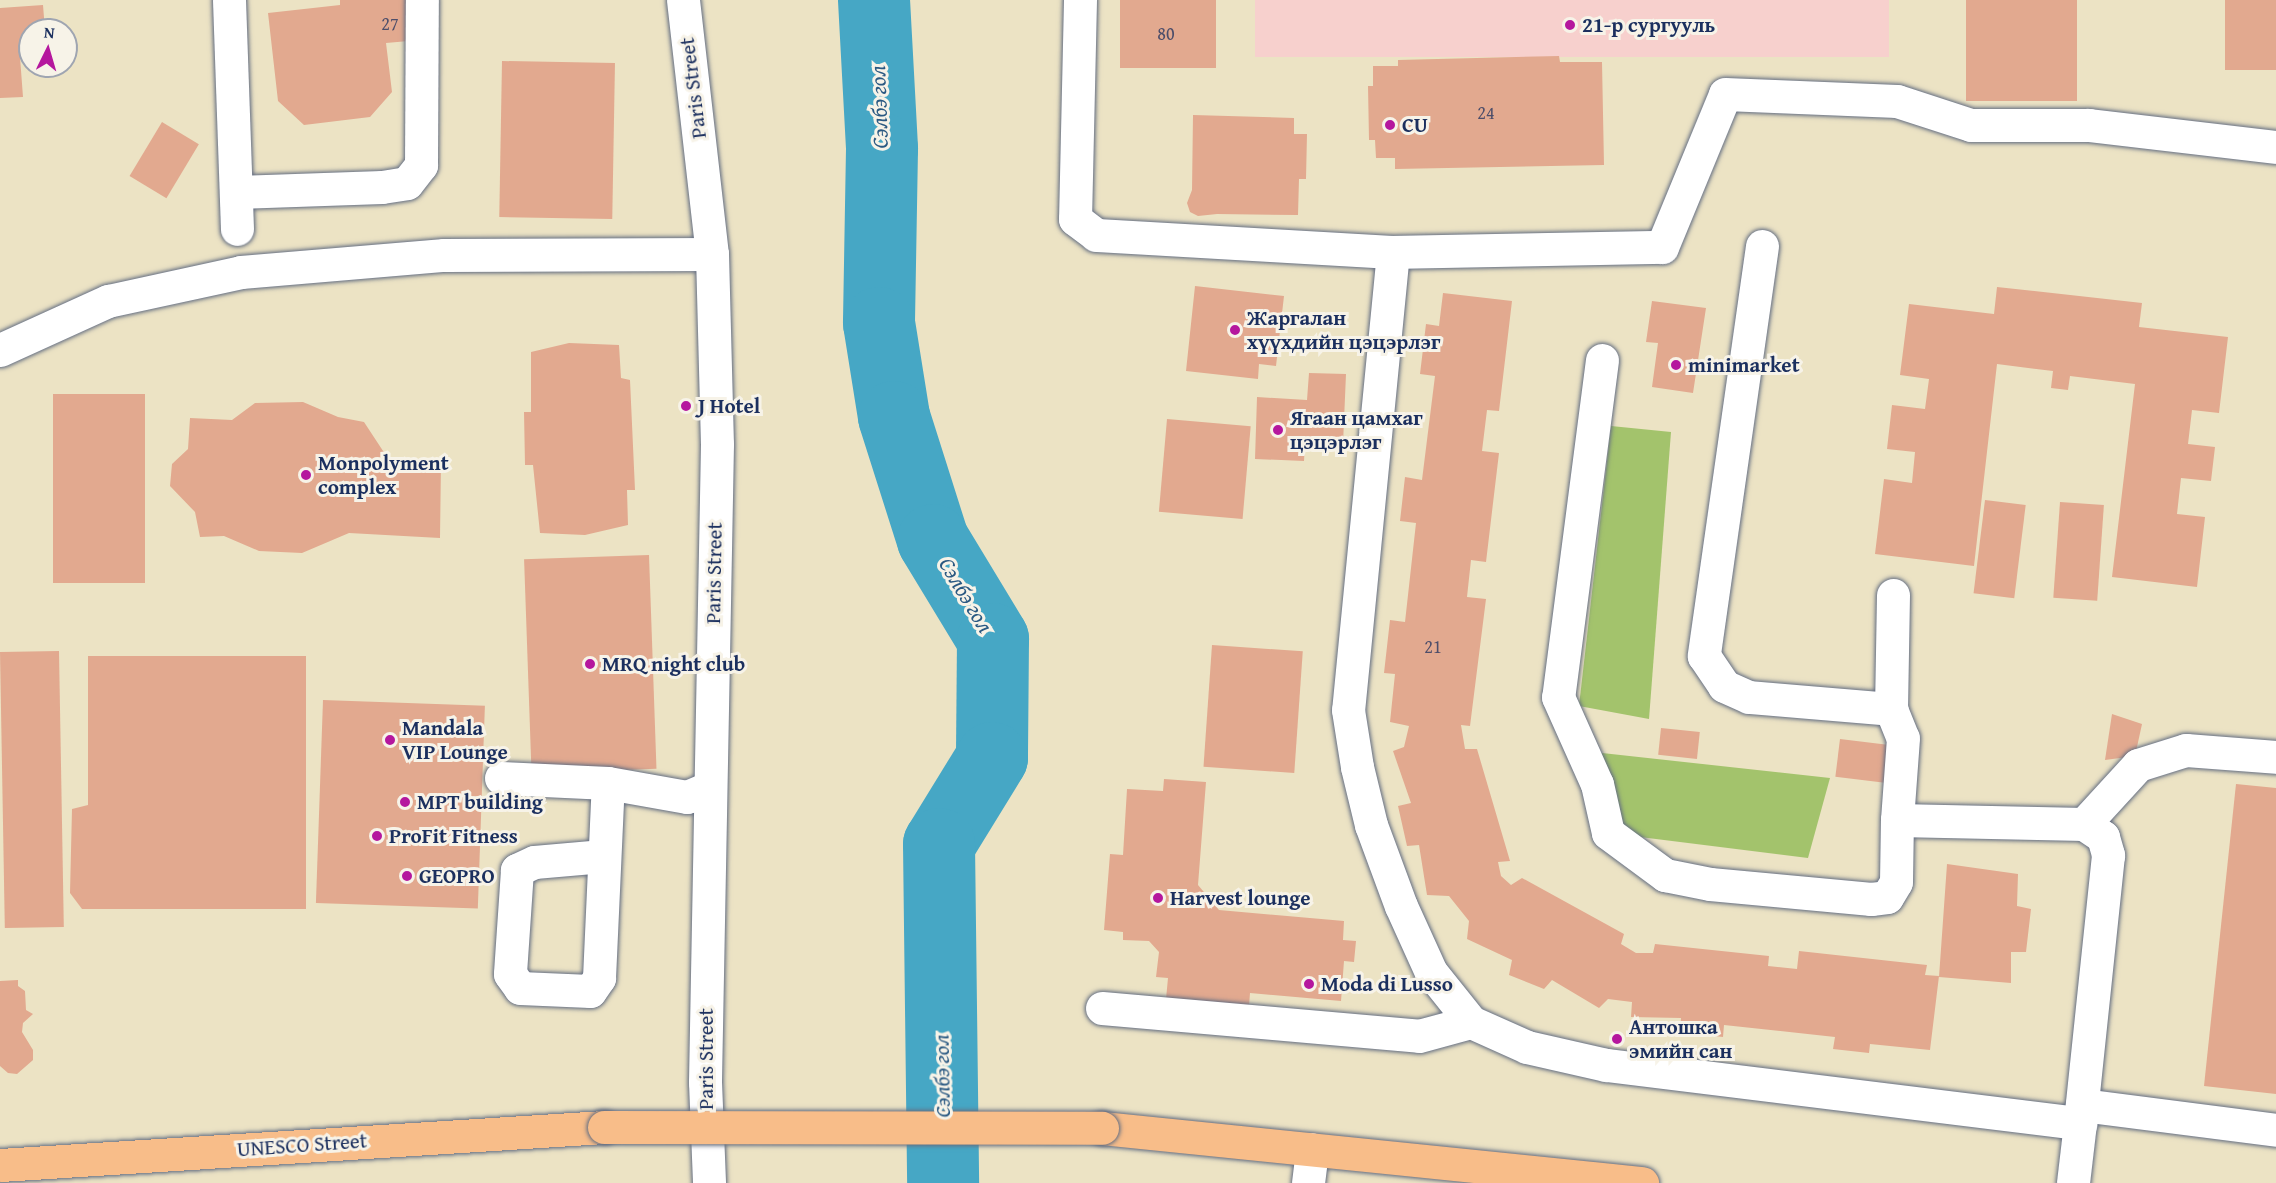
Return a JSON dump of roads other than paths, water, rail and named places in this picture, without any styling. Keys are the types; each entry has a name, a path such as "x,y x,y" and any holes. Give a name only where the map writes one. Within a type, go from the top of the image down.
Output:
{"main road":[{"name":"UNESCO Street","path":"0,1165 604,1127 1102,1128 1312,1149 1538,1178 1642,1183"}],"street":[{"path":"229,0 237,229"},
{"path":"237,192 382,187 407,183 421,165 422,0"},
{"name":"Paris Street","path":"683,0 712,254 717,444 705,1082 709,1183"},
{"path":"1080,0 1075,219 1096,235 1393,252 1662,248 1725,94 1897,101 1971,125 2089,125 2276,147"},
{"path":"1762,246 1704,656 1724,686 1749,698 1891,709"},
{"path":"1393,252 1348,710 1357,768 1371,825 1401,906 1431,972 1471,1022 1527,1047 1606,1065 2081,1114 2276,1130"},
{"path":"0,350 108,301 241,272 444,255 712,254"},
{"path":"1602,360 1558,697 1597,784 1608,833 1665,875 1710,884 1871,899 1887,897 1896,882 1897,820 1903,738 1891,709 1893,594"},
{"path":"2084,825 2138,765 2187,750 2276,757"},
{"path":"501,778 608,783 687,796 710,787"},
{"path":"603,856 534,862 517,870 510,974 520,988 590,991 599,978 608,783"},
{"path":"1897,820 2084,825 2103,837 2108,855 2073,1183"},
{"path":"1102,1008 1419,1036 1471,1022"},
{"path":"1308,1183 1312,1149"}],"waterway":[{"name":"Сэлбэ гол","path":"874,0 882,149 879,323 894,417 933,540 993,639 992,758 939,844 943,1183"}],"place":[{"name":"21-р сургууль","path":"1570,25"},
{"name":"CU","path":"1390,125"},
{"name":"Жаргалан хүүхдийн цэцэрлэг","path":"1235,330"},
{"name":"minimarket","path":"1676,365"},
{"name":"J Hotel","path":"686,406"},
{"name":"Ягаан цамхаг цэцэрлэг","path":"1278,430"},
{"name":"Monpolyment complex","path":"306,475"},
{"name":"MRQ night club","path":"590,664"},
{"name":"Mandala VIP Lounge","path":"390,740"},
{"name":"MPT building","path":"405,802"},
{"name":"ProFit Fitness","path":"377,836"},
{"name":"GEOPRO","path":"407,876"},
{"name":"Harvest lounge","path":"1158,898"},
{"name":"Moda di Lusso","path":"1309,984"},
{"name":"Антошка эмийн сан","path":"1617,1039"}]}
